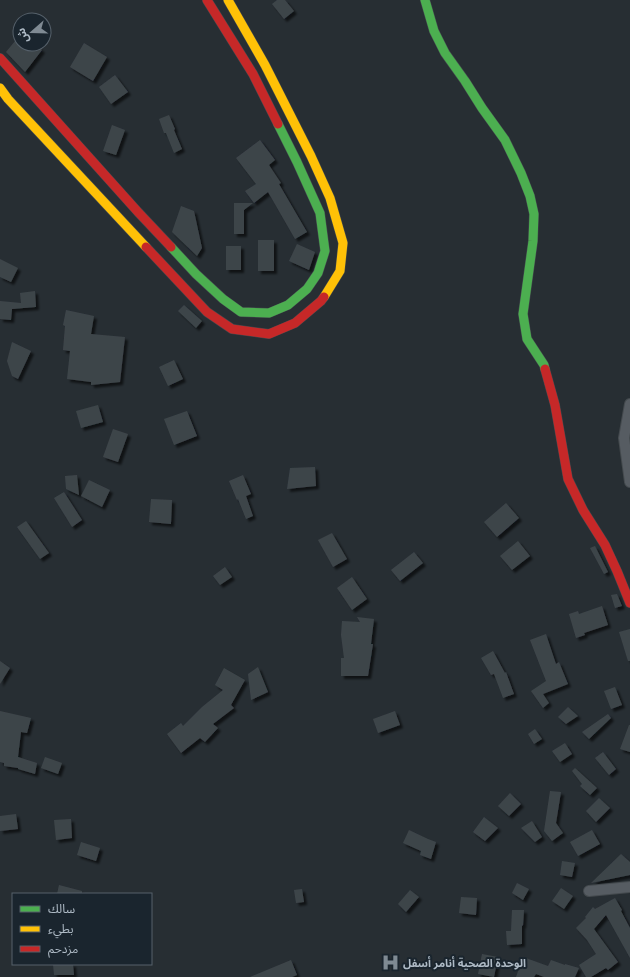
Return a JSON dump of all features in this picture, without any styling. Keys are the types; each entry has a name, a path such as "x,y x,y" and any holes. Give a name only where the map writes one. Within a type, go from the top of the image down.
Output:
{"street":[{"path":"0,58 138,212 196,274 223,299 241,312 269,313 288,305 307,289 318,273 325,252 320,213 297,162 253,74 207,0"},
{"path":"0,88 8,99 208,312 232,329 269,334 295,323 322,301 340,271 343,243 330,198 321,177 265,65 228,0"},
{"path":"425,0 434,31 445,53 505,140 530,196 534,214 533,241 523,314 527,339 544,366 555,405 568,479 583,510 605,545 630,603"},
{"path":"630,404 624,438 630,482"},
{"path":"589,891 630,887"}],"building":[{"path":"277,0 285,0 294,11 284,19 272,4"},
{"path":"84,43 107,57 93,81 70,67"},
{"path":"12,45 12,52 40,52 25,72 6,52"},
{"path":"115,75 128,92 111,104 99,87"},
{"path":"169,115 182,149 174,153 159,119"},
{"path":"112,125 125,130 116,155 103,151"},
{"path":"260,140 275,160 269,165 281,183 279,184 307,232 295,239 268,192 254,203 245,191 256,184 236,158"},
{"path":"234,203 253,203 244,210 244,234 234,234"},
{"path":"181,206 194,211 202,248 197,256 172,232"},
{"path":"258,240 274,240 274,271 258,271"},
{"path":"297,244 315,252 309,270 289,261"},
{"path":"226,246 241,246 241,270 226,270"},
{"path":"0,259 18,268 11,282 0,277"},
{"path":"35,291 36,307 12,309 11,320 0,319 0,301 21,303 20,293"},
{"path":"184,305 202,321 196,328 178,311"},
{"path":"66,310 94,316 91,334 125,337 120,382 91,385 91,382 67,379 70,351 63,350 65,326 63,325"},
{"path":"12,342 31,351 18,379 12,376 7,361"},
{"path":"174,360 183,379 168,386 159,367"},
{"path":"98,405 103,422 81,428 76,411"},
{"path":"187,411 197,436 174,445 164,419"},
{"path":"113,429 128,434 118,462 103,457"},
{"path":"315,467 316,486 287,489 290,468"},
{"path":"77,475 79,495 66,489 65,476"},
{"path":"243,475 251,494 246,496 253,516 246,519 229,481"},
{"path":"89,480 110,490 102,507 81,496"},
{"path":"64,492 82,520 72,527 54,498"},
{"path":"151,499 172,500 171,524 149,522"},
{"path":"506,503 519,518 497,537 484,522"},
{"path":"26,521 49,553 40,559 17,527"},
{"path":"332,533 347,559 333,567 318,540"},
{"path":"518,541 530,556 512,570 500,556"},
{"path":"595,546 608,572 604,574 590,548"},
{"path":"414,552 423,563 400,581 391,570"},
{"path":"225,567 232,577 220,585 213,576"},
{"path":"352,577 367,599 352,610 337,588"},
{"path":"617,594 622,606 615,608 611,595"},
{"path":"602,606 608,625 584,633 585,635 576,638 569,614 578,611 579,614"},
{"path":"357,617 374,619 371,644 373,644 368,676 341,676 341,658 344,658 341,635 342,621 360,622"},
{"path":"630,629 630,661 628,661 619,632"},
{"path":"546,634 556,664 559,662 568,684 543,694 549,703 543,708 531,691 546,681 530,640"},
{"path":"493,651 505,673 506,672 514,694 503,698 494,674 491,675 481,658"},
{"path":"0,661 10,668 0,684"},
{"path":"258,667 268,692 251,700 248,674"},
{"path":"224,668 245,680 231,705 234,708 213,724 218,728 205,742 200,738 181,753 167,734 181,723 183,726 202,707 223,690 215,685"},
{"path":"615,687 622,705 611,709 604,691"},
{"path":"568,707 578,716 566,724 558,717"},
{"path":"0,711 31,718 27,733 21,732 18,757 37,763 35,774 18,768 4,766 4,763 0,762"},
{"path":"395,711 400,725 378,733 373,719"},
{"path":"608,714 611,718 589,739 582,732"},
{"path":"630,725 630,752 620,749"},
{"path":"535,729 542,739 534,744 528,734"},
{"path":"565,743 572,754 560,762 552,751"},
{"path":"603,752 616,769 609,775 595,758"},
{"path":"45,757 62,763 58,774 41,768"},
{"path":"575,768 597,788 590,795 580,786 582,784 572,771"},
{"path":"550,791 561,792 556,823 563,833 552,841 544,831"},
{"path":"510,793 521,804 509,816 498,806"},
{"path":"599,798 610,808 596,822 586,811"},
{"path":"16,814 18,829 0,831 0,816"},
{"path":"484,817 498,828 485,841 473,832"},
{"path":"71,819 72,838 56,840 54,820"},
{"path":"532,821 542,837 535,842 521,828"},
{"path":"409,830 436,842 431,859 420,855 421,851 403,843"},
{"path":"592,830 600,844 578,856 570,842"},
{"path":"81,842 100,848 96,861 77,855"},
{"path":"621,854 630,862 630,875 591,883"},
{"path":"562,861 575,863 572,877 560,875"},
{"path":"517,883 529,889 523,900 512,893"},
{"path":"59,885 82,891 82,893 57,893"},
{"path":"561,888 573,896 564,909 552,901"},
{"path":"302,889 304,902 296,903 294,890"},
{"path":"410,890 419,897 406,912 398,904"},
{"path":"461,897 477,898 476,915 459,913"},
{"path":"615,898 630,928 630,958 606,915 594,929 618,962 608,970 606,968 591,977 586,977 579,965 596,954 587,940 576,928 586,918 585,917 593,907 595,909"},
{"path":"512,910 524,910 522,944 507,945 506,931 511,931"},
{"path":"482,954 498,957 494,977 478,974"},
{"path":"523,957 548,966 551,960 579,968 575,977 544,977 536,974 534,977 516,977"},
{"path":"291,960 297,975 292,977 250,977"},
{"path":"53,965 73,965 74,975 54,975"}],"traffic: fast":[{"path":"425,0 434,31 445,53 505,140 530,196 534,214 533,241 523,314 527,339 544,365 545,369"},
{"path":"171,247 196,274 223,299 241,312 269,313 288,305 307,289 318,273 325,251 320,213 278,124"}],"traffic: slow":[{"path":"228,0 265,65 311,156 330,198 343,243 340,271 324,297"},
{"path":"0,88 8,99 146,247"}],"traffic: jam":[{"path":"207,0 253,74 278,124"},
{"path":"0,58 171,247"},
{"path":"146,247 207,312 232,329 269,334 295,323 324,297"},
{"path":"545,369 555,405 568,479 583,510 605,545 630,603"}],"place":[{"name":"الوحدة الصحية أنامر أسفل","path":"390,963"}]}
